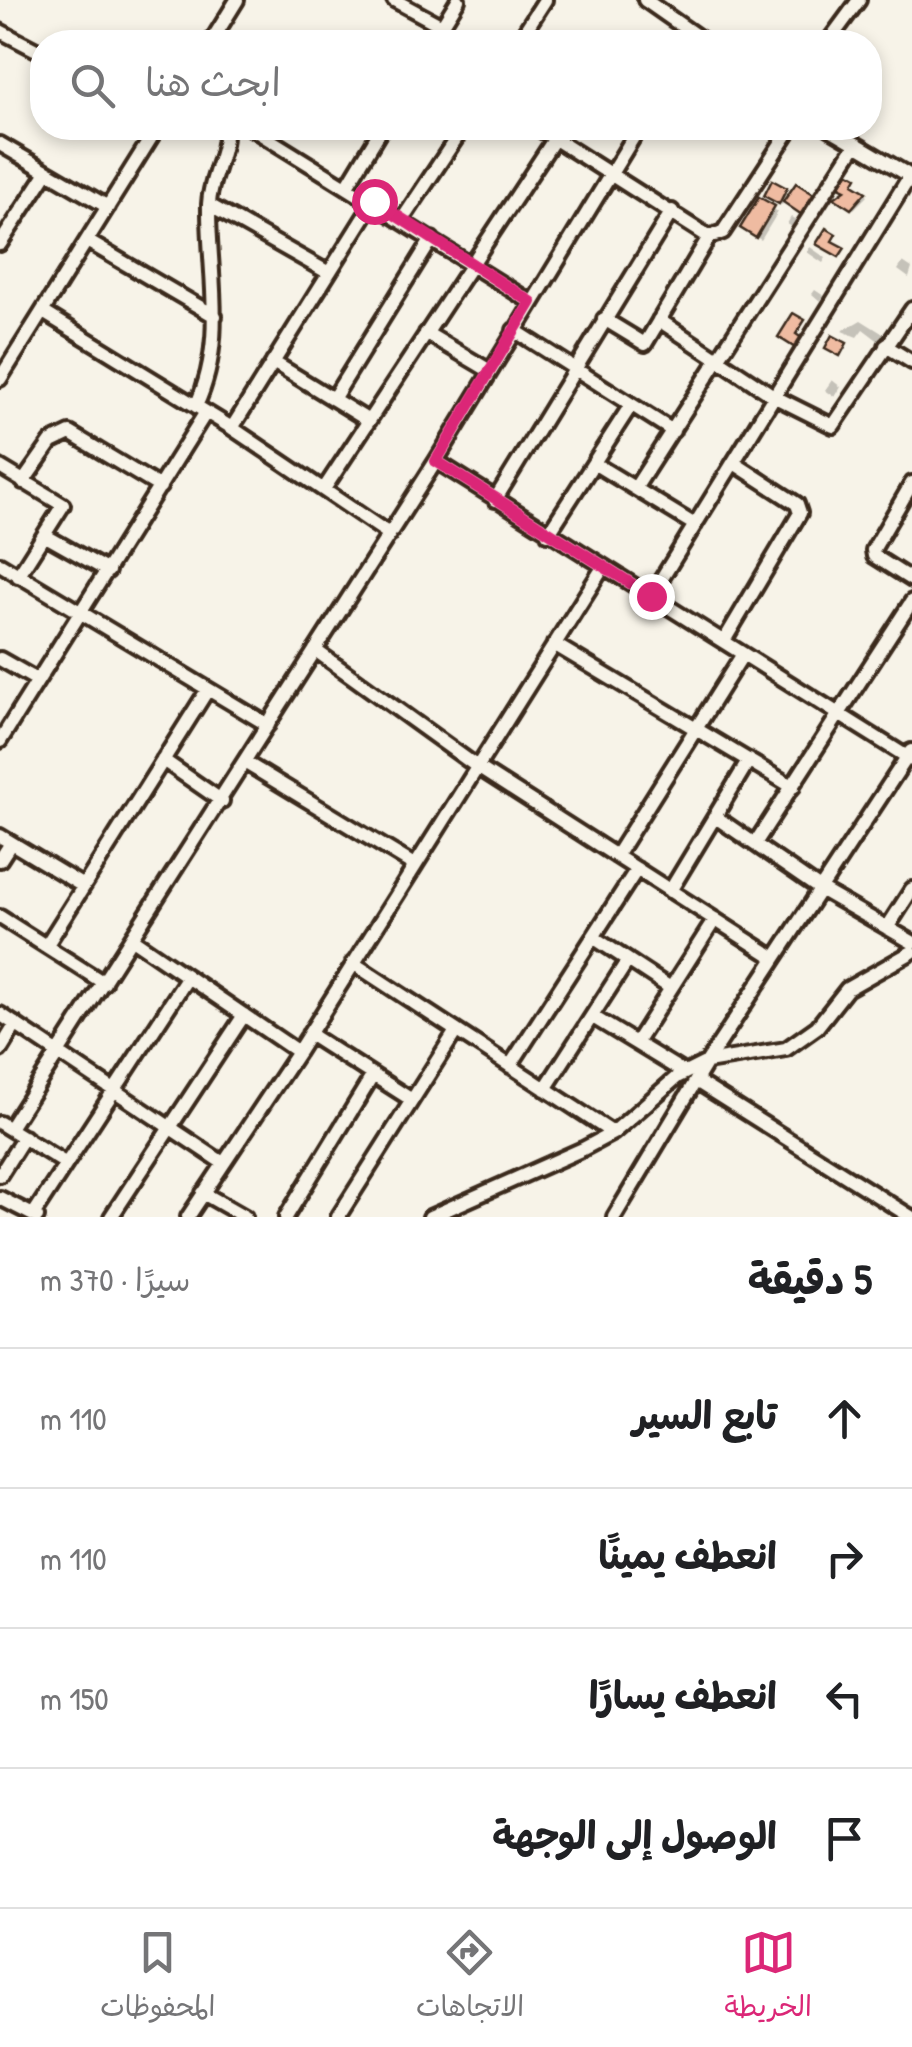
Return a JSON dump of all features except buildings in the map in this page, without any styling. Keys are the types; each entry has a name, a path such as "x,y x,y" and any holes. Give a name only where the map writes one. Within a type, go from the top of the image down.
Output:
{"street":[{"path":"218,30 237,0"},
{"path":"440,30 458,0"},
{"path":"526,30 545,0"},
{"path":"645,0 684,30"},
{"path":"837,30 858,0"},
{"path":"401,2 442,26"},
{"path":"0,31 30,47"},
{"path":"2,372 150,140"},
{"path":"0,741 160,487 201,409 215,316 209,205 223,140"},
{"path":"270,140 531,302"},
{"path":"347,186 375,140"},
{"path":"402,220 455,140"},
{"path":"324,489 554,140"},
{"path":"558,140 709,237"},
{"path":"65,1162 5,1125 60,1052 222,800 436,461 631,140"},
{"path":"604,318 641,345 709,237 723,232 783,140"},
{"path":"651,596 911,176 849,140"},
{"path":"0,144 108,207"},
{"path":"636,488 856,144"},
{"path":"0,244 47,172"},
{"path":"232,428 374,201"},
{"path":"209,205 328,274"},
{"path":"495,500 672,211"},
{"path":"332,399 432,239"},
{"path":"87,241 215,316"},
{"path":"659,320 775,397 833,426 912,309"},
{"path":"42,312 232,428 389,534"},
{"path":"514,330 672,432"},
{"path":"426,333 490,371"},
{"path":"886,346 912,362"},
{"path":"273,362 369,420"},
{"path":"548,534 630,405"},
{"path":"23,482 51,442 70,433 160,487"},
{"path":"430,1217 612,1132 708,1062 911,756 602,569 436,461"},
{"path":"724,641 800,513 797,504 734,463"},
{"path":"594,464 695,524"},
{"path":"0,467 62,504 18,576"},
{"path":"912,483 872,550 874,556 912,580"},
{"path":"44,535 108,571"},
{"path":"0,564 268,725"},
{"path":"188,1217 298,1052 602,569"},
{"path":"756,842 836,713 912,602"},
{"path":"554,644 792,787"},
{"path":"315,650 476,766 774,958"},
{"path":"616,856 743,654"},
{"path":"0,659 37,680"},
{"path":"46,946 208,689"},
{"path":"163,760 222,800"},
{"path":"670,891 749,760"},
{"path":"246,762 414,866"},
{"path":"716,818 820,889 912,942"},
{"path":"0,860 5,840 82,886"},
{"path":"510,1066 636,869"},
{"path":"887,928 912,889"},
{"path":"0,917 104,983"},
{"path":"636,1043 714,919"},
{"path":"593,937 669,987"},
{"path":"132,939 298,1052"},
{"path":"708,1062 786,1049 817,1027 847,990 912,952"},
{"path":"546,1089 628,960"},
{"path":"353,962 612,1132"},
{"path":"0,1198 35,1216 65,1162 188,977"},
{"path":"0,1014 223,1163"},
{"path":"112,1217 168,1126 244,1016"},
{"path":"593,1017 690,1077 888,1211 911,1217"},
{"path":"0,1050 16,1024"},
{"path":"338,1217 456,1031"},
{"path":"309,1034 412,1100"},
{"path":"286,1217 373,1075"},
{"path":"614,1217 690,1077"},
{"path":"0,1175 24,1136"},
{"path":"203,1192 245,1217"},
{"path":"455,1207 471,1217"}],"route":[{"path":"374,201 531,302 436,461 602,569 651,596"}]}
